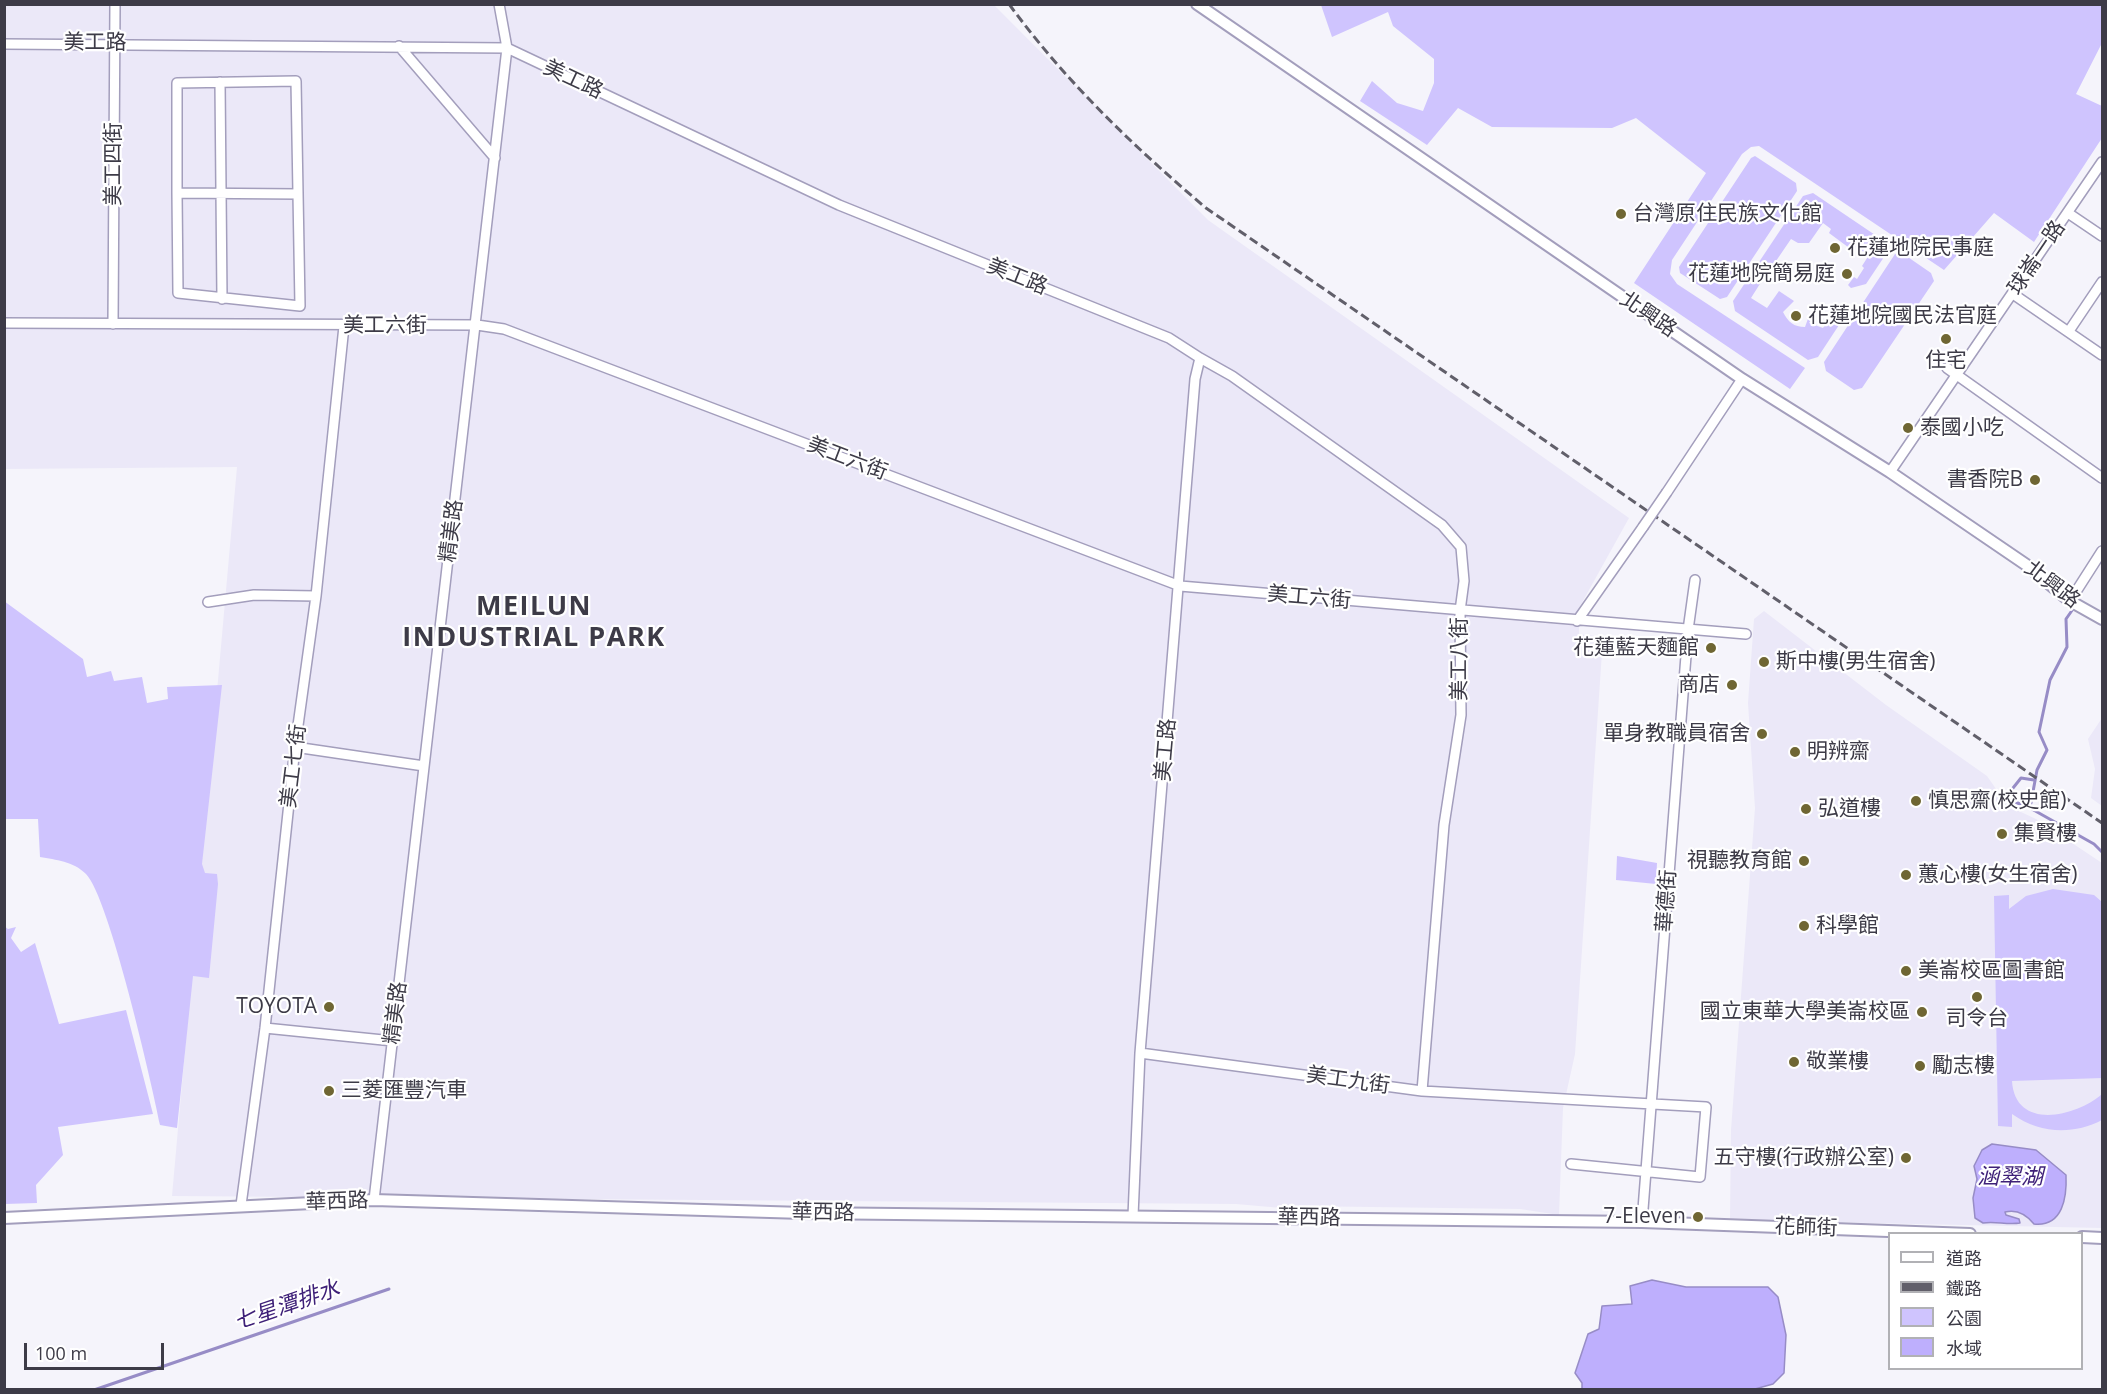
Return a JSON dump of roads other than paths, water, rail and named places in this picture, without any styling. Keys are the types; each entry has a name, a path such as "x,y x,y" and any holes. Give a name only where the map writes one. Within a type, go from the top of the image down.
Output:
{"street":[{"name":"美工四街","path":"113,324 115,4"},
{"name":"精美路","path":"374,1200 477,325 507,48 499,4"},
{"name":"北興路","path":"1197,4 1742,378 1890,472 2028,566 2070,601 2103,620"},
{"name":"美工路","path":"4,44 115,43 507,48 839,206 1169,338 1200,358 1196,379 1140,1053 1132,1216"},
{"path":"399,46 495,158"},
{"path":"296,81 300,306 178,293 177,83 220,82 296,81"},
{"path":"220,82 222,299"},
{"name":"球崙一路","path":"1890,472 2103,162"},
{"path":"177,193 298,194"},
{"path":"2068,213 2103,236"},
{"path":"2069,331 2103,282"},
{"path":"2013,294 2103,355"},
{"name":"美工六街","path":"4,323 477,325 504,329 1180,586 1746,634"},
{"name":"美工七街","path":"241,1205 265,1028 295,747 316,596 344,326"},
{"name":"美工八街","path":"1200,358 1232,376 1442,525 1461,547 1464,582 1460,611 1461,715 1444,825 1422,1091"},
{"path":"1947,368 2103,478"},
{"path":"1577,621 1667,492 1742,378"},
{"path":"2070,601 2103,551"},
{"name":"華德街","path":"1642,1222 1688,630 1695,580"},
{"path":"208,602 254,595 316,596"},
{"path":"295,747 424,766"},
{"path":"265,1028 393,1041"},
{"name":"美工九街","path":"1140,1053 1422,1091 1706,1107 1700,1177 1645,1173"},
{"path":"1571,1164 1645,1173"},
{"name":"華西路","path":"4,1218 374,1200 803,1213 1642,1222"},
{"name":"花師街","path":"1642,1222 1940,1232"},
{"path":"2083,1237 2103,1238"}],"water":[{"name":"涵翠湖","path":"1992,1144 2036,1150 2066,1175 2064,1201 2057,1216 2051,1221 2034,1224 2028,1217 2013,1211 2005,1212 2006,1215 2019,1219 2020,1223 1983,1223 1975,1218 1973,1198 1977,1179 1974,1166 1982,1150"},
{"path":"1652,1280 1686,1287 1768,1287 1778,1297 1786,1335 1784,1373 1773,1384 1755,1389 1582,1389 1582,1383 1575,1373 1588,1334 1599,1329 1602,1306 1632,1304 1630,1286"}],"waterway":[{"path":"2073,609 2066,619 2067,647 2050,680 2039,732 2047,750 2037,770 2030,808 2094,844 2102,852"},
{"path":"2030,808 2005,798 2021,778 2034,780"},
{"name":"七星潭排水","path":"94,1390 389,1289"}],"railway":[{"path":"1009,4 1054,60 1102,112 1152,161 1206,208 2102,823"}],"place":[{"name":"台灣原住民族文化館","path":"1621,214"},
{"name":"花蓮地院民事庭","path":"1835,248"},
{"name":"花蓮地院簡易庭","path":"1847,274"},
{"name":"花蓮地院國民法官庭","path":"1796,316"},
{"name":"住宅","path":"1946,339"},
{"name":"泰國小吃","path":"1908,428"},
{"name":"書香院B","path":"2035,480"},
{"name":"花蓮藍天麵館","path":"1711,648"},
{"name":"斯中樓(男生宿舍)","path":"1764,662"},
{"name":"商店","path":"1732,685"},
{"name":"單身教職員宿舍","path":"1762,734"},
{"name":"明辨齋","path":"1795,752"},
{"name":"慎思齋(校史館)","path":"1916,801"},
{"name":"弘道樓","path":"1806,809"},
{"name":"集賢樓","path":"2002,834"},
{"name":"視聽教育館","path":"1804,861"},
{"name":"蕙心樓(女生宿舍)","path":"1906,875"},
{"name":"科學館","path":"1804,926"},
{"name":"美崙校區圖書館","path":"1906,971"},
{"name":"司令台","path":"1977,997"},
{"name":"TOYOTA","path":"329,1007"},
{"name":"國立東華大學美崙校區","path":"1922,1012"},
{"name":"敬業樓","path":"1794,1062"},
{"name":"勵志樓","path":"1920,1066"},
{"name":"三菱匯豐汽車","path":"329,1091"},
{"name":"五守樓(行政辦公室)","path":"1906,1158"},
{"name":"7-Eleven","path":"1698,1217"}],"district":[{"name":"MEILUN INDUSTRIAL PARK","path":"534,622"}]}
